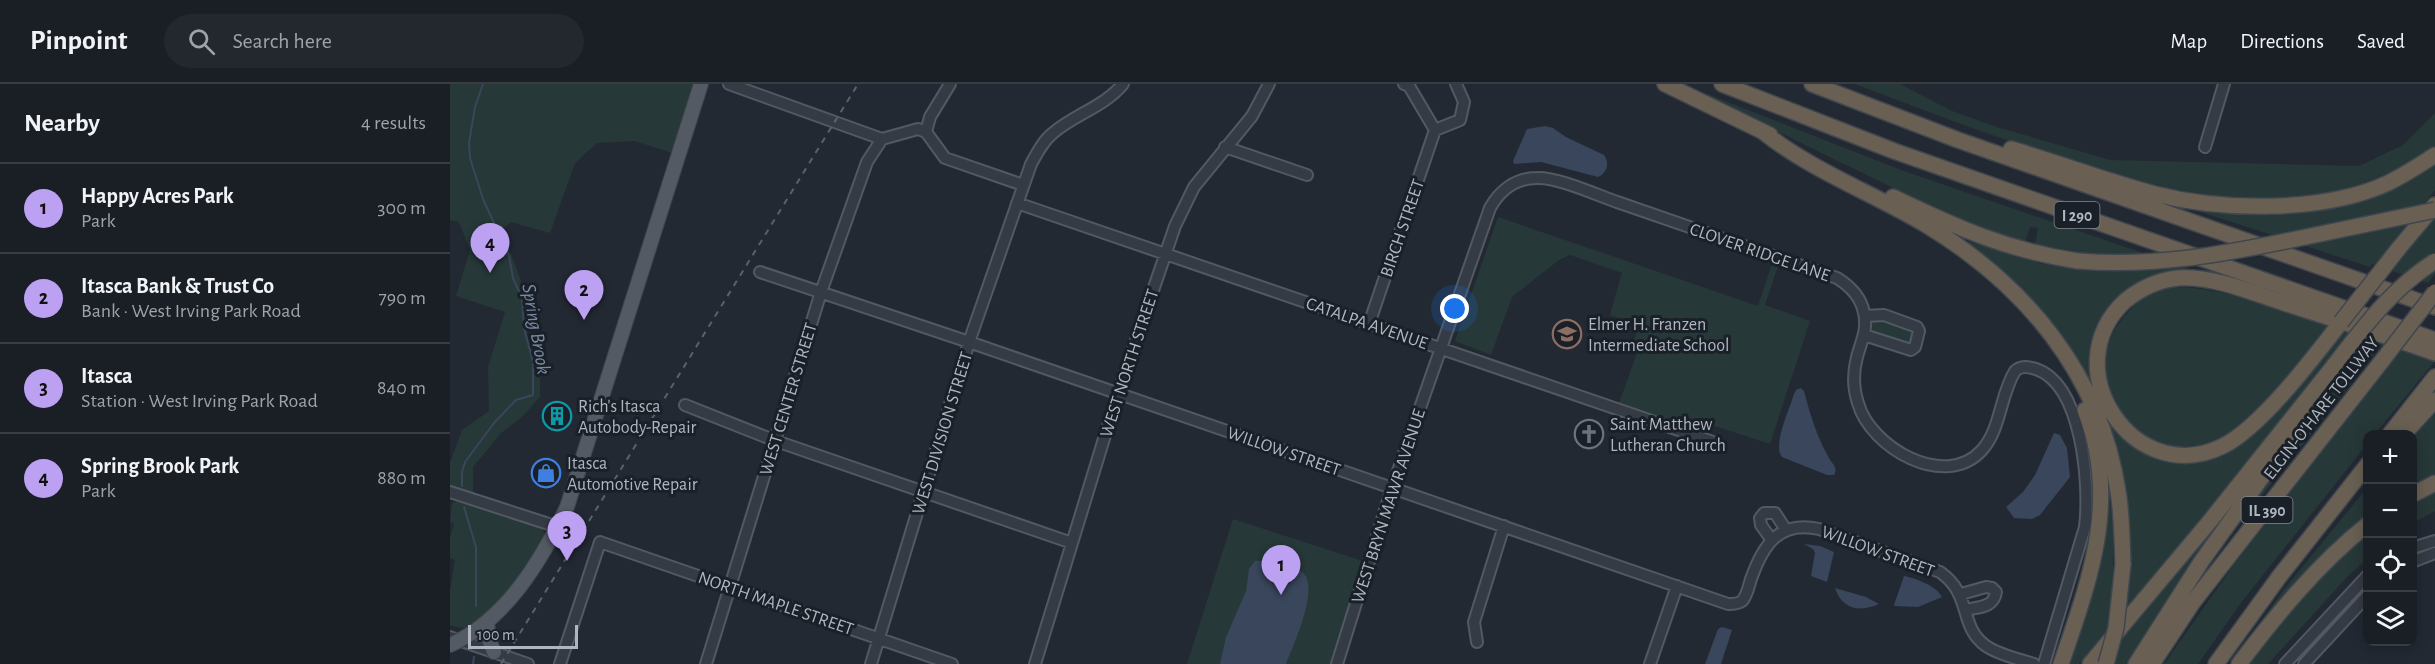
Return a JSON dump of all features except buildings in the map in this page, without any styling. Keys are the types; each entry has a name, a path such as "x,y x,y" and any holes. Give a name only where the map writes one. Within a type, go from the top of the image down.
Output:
{"highway":[{"path":"1665,84 1967,232 2024,251 2078,261 2151,263 2204,257 2435,210"},
{"name":"I 290","path":"1722,84 1894,151 2435,340"},
{"name":"I 290","path":"1812,84 2109,194 2435,307"},
{"path":"1898,117 2030,154 2157,194 2224,205 2307,204 2352,195 2386,183 2435,155"},
{"path":"1762,131 1785,150 1927,226 1973,257 2030,307 2071,362 2095,409 2110,451 2118,490 2123,564 2116,628 2106,664"},
{"path":"2435,205 2400,248 2324,344 2284,391 2247,428 2223,446 2207,452 2170,454 2137,441 2124,430 2107,408 2097,372 2102,336 2111,318 2135,293 2148,285 2177,278 2211,281 2341,321 2435,353"},
{"path":"2136,664 2201,562 2334,371 2391,296 2406,281 2435,261"},
{"path":"2090,664 2390,304 2410,284 2435,266"},
{"path":"2328,270 2435,301"},
{"name":"ELGIN-O'HARE TOLLWAY","path":"2152,664 2193,602 2435,292"},
{"path":"2016,295 2053,346 2077,390 2094,441 2099,471 2101,512 2097,549 2090,580 2061,664"},
{"path":"2394,430 2435,377"},
{"path":"2408,430 2435,400"},
{"name":"IL 390","path":"2216,664 2279,577 2363,469"},
{"path":"2338,502 2363,478"},
{"path":"2417,492 2435,483"},
{"path":"2239,664 2318,568 2363,528"}],"main road":[{"path":"453,641 487,622 525,580 558,527 567,507 701,84"},
{"path":"487,622 489,640 494,652"}],"street":[{"path":"729,84 882,139 918,129 926,132 945,158 1023,185 1031,164 1054,131 1097,107 1115,94 1123,84"},
{"path":"926,132 930,117 950,84"},
{"name":"WEST NORTH STREET","path":"1035,664 1118,393 1165,254 1188,196 1252,116 1269,84"},
{"path":"1409,85 1435,130 1460,120 1464,102 1456,84"},
{"path":"2205,147 2224,84"},
{"name":"BIRCH STREET","path":"1369,324 1435,130"},
{"name":"WEST CENTER STREET","path":"706,664 821,292 867,162 882,139"},
{"path":"1226,147 1306,175"},
{"name":"CLOVER RIDGE LANE","path":"1440,348 1490,207 1507,188 1521,180 1534,178 1555,181 1837,278 1857,295 1865,316"},
{"name":"WEST DIVISION STREET","path":"871,664 989,278 1023,185"},
{"name":"CATALPA AVENUE","path":"1017,203 1716,443"},
{"name":"WILLOW STREET","path":"760,272 1728,604 1738,603 1745,596 1761,552 1771,540 1786,530 1807,527 1819,529 1929,567 1946,576 1961,594"},
{"path":"1864,335 1911,350 1915,347 1919,331 1917,327 1884,315 1865,316 1864,335 1856,360 1855,381 1858,403 1865,420 1875,434 1891,448 1935,465 1959,464 1973,458 1984,448 1991,435 2011,377 2019,368 2026,366 2042,371 2051,376 2059,385 2076,425 2082,448 2088,507 2085,527 2044,664"},
{"name":"WEST BRYN MAWR AVENUE","path":"1337,664 1392,488 1440,348"},
{"path":"686,405 776,441 1072,543"},
{"path":"450,493 558,527"},
{"path":"1771,540 1761,525 1760,518 1764,513 1775,513 1786,530"},
{"path":"1477,642 1474,622 1504,526"},
{"path":"2417,546 2435,541"},
{"name":"NORTH MAPLE STREET","path":"560,664 600,542 952,664"},
{"path":"2417,560 2435,553"},
{"path":"2285,664 2363,580"},
{"path":"1650,664 1677,586"},
{"path":"1965,610 1990,605 1995,599 1996,592 1992,588 1986,587 1961,594 1965,610 1971,629 1986,646 2034,664"},
{"path":"2304,664 2363,599"},
{"path":"453,641 528,664"}],"shaded area":[{"path":"450,84 692,84 694,87 672,153 635,141 597,143 575,163 550,233 511,222 502,229 529,303 527,335 540,379 540,397 521,418 501,433 473,467 473,498 450,490 450,463 462,430 489,411 488,367 505,312 456,296 470,250 459,222 450,220"},
{"path":"1855,84 1900,84 1952,111 1997,127 2110,160 2359,166 2403,145 2435,113 2435,147 2397,169 2343,189 2303,196 2262,198 2221,196 2180,190 2099,170 2034,150"},
{"path":"1705,93 1901,170 2204,274 2160,275 2135,284 2110,307 2095,337 2091,368 2096,397 2111,424 2132,445 2159,458 2189,462 2222,454 2229,450 2262,423 2287,398 2344,331 2350,333 2204,516 2079,664 2067,664 2100,564 2105,535 2105,474 2113,523 2113,594 2128,529 2067,346 2025,292 1961,239 2042,264 2078,269 2080,252 2035,244 2038,228 2030,227 2025,242 1979,228 1731,109"},
{"path":"2435,163 2435,190 2376,265 2372,264 2370,267 2173,203 2292,212"},
{"path":"1498,217 1758,306 1773,261 1779,263 1765,305 1810,321 1770,444 1715,426 1704,429 1694,428 1619,403 1640,345 1633,342 1639,326 1610,315 1622,273 1570,255 1559,260 1512,297 1491,355 1455,341"},
{"path":"2435,217 2435,274 2428,283 2392,271"},
{"path":"2176,287 2215,291 2329,325 2294,369 2254,413 2221,438 2200,445 2182,446 2164,443 2148,436 2121,412 2106,379 2105,360 2109,342 2121,320 2142,299 2156,292"},
{"path":"1874,319 1912,329 1915,335 1913,340 1907,343 1870,330"},
{"path":"2372,339 2383,343 2211,560 2220,540 2271,477"},
{"path":"2401,350 2435,361 2378,430 2363,430 2363,449 2240,604 2198,664 2164,664 2233,566"},
{"path":"2435,409 2435,475 2417,485 2417,484 2417,431"},
{"path":"2435,491 2435,511 2417,521 2417,502"},
{"path":"2363,493 2363,521 2233,664 2230,664 2285,588"},
{"path":"2241,494 2190,563 2127,664 2113,664 2118,640"},
{"path":"459,500 535,524 542,528 545,535 527,565 499,602 478,622 464,628 450,625 450,590 455,560 450,558 450,537 454,524 450,522 452,503"},
{"path":"1233,519 1363,561 1331,664 1187,664"},
{"path":"2363,537 2363,563 2268,664 2249,664 2322,575"}],"water":[{"path":"1545,126 1604,155 1607,164 1604,173 1598,177 1541,162 1514,164 1513,161 1527,129"},
{"path":"1801,388 1821,442 1835,468 1834,475 1827,475 1782,457 1779,452 1780,436 1786,417 1796,390"},
{"path":"2054,433 2060,435 2067,448 2070,477 2040,515 2032,519 2014,518 2006,507 2023,492 2035,475"},
{"path":"1804,544 1820,546 1834,552 1827,582 1811,576 1815,553 1813,549"},
{"path":"1255,561 1301,571 1307,578 1308,589 1304,616 1286,664 1220,664 1226,637 1246,591 1249,569"},
{"path":"1904,576 1930,586 1942,597 1918,607 1895,606"},
{"path":"1835,588 1866,597 1879,604 1865,608 1852,607 1842,601"},
{"path":"1722,627 1732,630 1721,664 1705,664 1718,629"}],"waterway":[{"name":"Spring Brook","path":"462,486 465,462 494,423 516,400 533,395 533,362 524,328 522,298 513,278 509,256 483,199 470,158 469,143 475,107 483,84"},
{"name":"Spring Brook","path":"464,507 476,547 476,606"},
{"name":"Spring Brook","path":"473,664 474,657"}],"railway":[{"path":"501,664 858,84"}],"place":[{"name":"Spring Brook Park","path":"490,273"},
{"name":"Itasca Bank & Trust Co","path":"584,320"},
{"name":"Elmer H. Franzen Intermediate School","path":"1567,334"},
{"name":"Rich's Itasca Autobody-Repair","path":"557,416"},
{"name":"Saint Matthew Lutheran Church","path":"1589,434"},
{"name":"Itasca Automotive Repair","path":"546,473"},
{"name":"Itasca","path":"567,561"},
{"name":"Happy Acres Park","path":"1281,595"}]}
